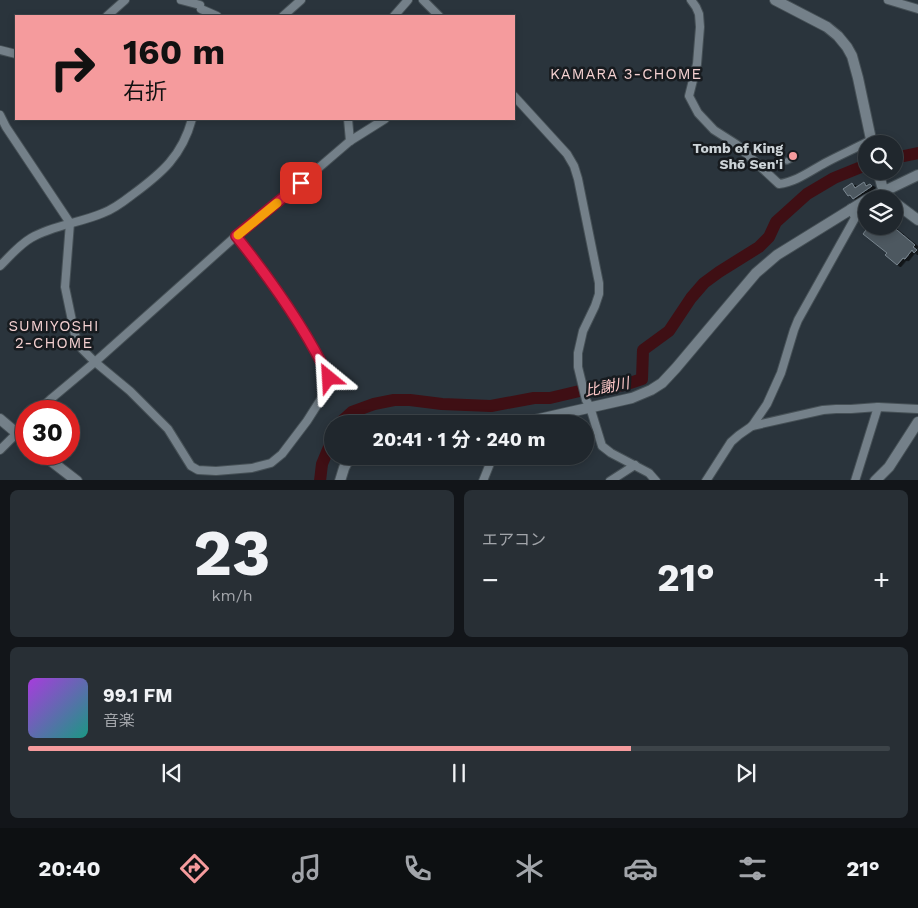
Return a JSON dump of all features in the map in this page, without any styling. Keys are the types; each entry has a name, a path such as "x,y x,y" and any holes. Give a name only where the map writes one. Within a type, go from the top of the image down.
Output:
{"street":[{"path":"108,15 125,0"},
{"path":"181,0 216,15"},
{"path":"284,15 301,0"},
{"path":"395,15 408,0"},
{"path":"423,0 437,15"},
{"path":"691,0 699,14 700,27 697,64 689,96 698,113 714,130 736,144 779,184 796,180 832,159 858,148"},
{"path":"777,0 838,36 847,47 852,56 858,78 870,135"},
{"path":"888,0 918,9"},
{"path":"0,50 15,54"},
{"path":"515,97 567,154 574,166 578,180 599,283 599,294 580,341 578,367 602,446 611,453 649,473 656,480"},
{"path":"0,115 3,129 70,223 65,287 76,335 82,349 94,362 130,391 168,429 191,466 198,470 216,472 252,468 271,463 282,454 307,420 321,399 329,378 320,358 300,326 260,266 236,236"},
{"path":"0,266 21,245 31,238 43,232 104,213 158,176 180,150 192,120"},
{"path":"348,120 350,141"},
{"path":"50,400 236,236 350,141 383,120"},
{"path":"896,190 918,175"},
{"path":"550,415 588,404 632,398 662,383 756,274 777,255 858,204"},
{"path":"706,480 731,442 752,426 767,404 781,373 798,320 855,218 851,208"},
{"path":"903,209 918,220"},
{"path":"752,426 836,408 878,407 918,409"},
{"path":"855,480 878,407"},
{"path":"0,419 15,433"},
{"path":"876,480 889,467 918,422"},
{"path":"0,450 15,435"},
{"path":"57,465 78,480"},
{"path":"340,480 346,465"},
{"path":"482,480 489,465"},
{"path":"610,480 635,465"}],"path":[{"path":"766,171 790,159"}],"building":[{"path":"864,182 866,186 870,184 872,186 866,190 858,190 858,196 853,199 843,189 852,183 855,188"},
{"path":"864,235 903,235 915,245 913,247 917,250 914,253 912,250 897,265 885,255 887,253"}],"waterway":[{"path":"903,156 918,153"},
{"name":"比謝川","path":"349,415 374,404 394,400 491,406 534,398 550,398 588,389 624,385 642,379 643,350 669,331 691,298 704,283 759,247 769,237 776,222 807,194 834,178 858,168"},
{"name":"比謝川","path":"320,480 324,459"}],"slow traffic":[{"path":"238,235 277,203"}],"place":[{"name":"Tomb of King Shō Sen'i","path":"793,156"}],"district":[{"name":"KAMARA 3-CHOME","path":"626,74"},
{"name":"SUMIYOSHI 2-CHOME","path":"54,334"}],"route":[{"path":"301,183 236,236 260,266 300,326 320,358 329,378"}]}
